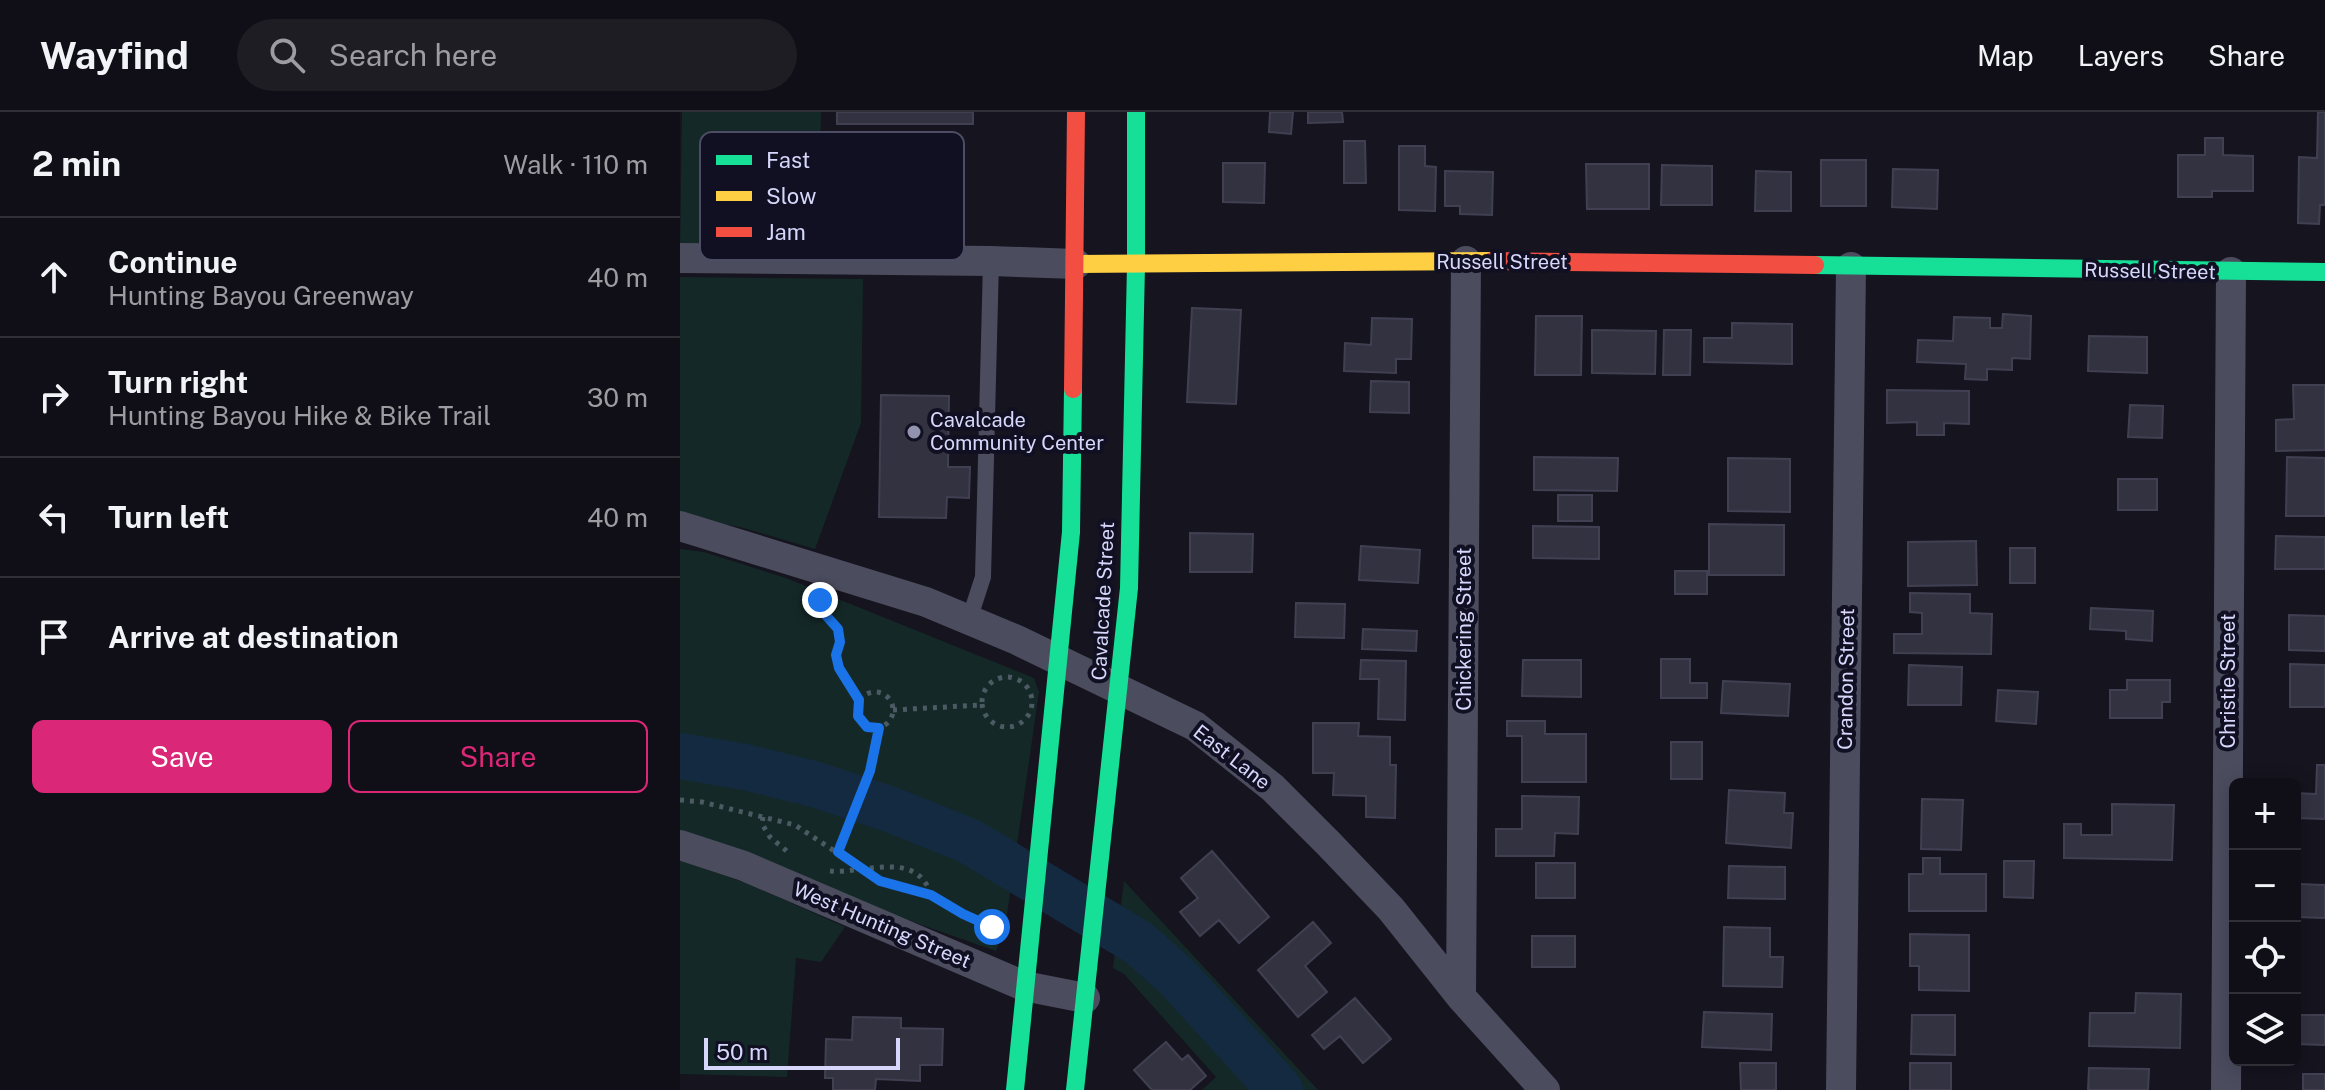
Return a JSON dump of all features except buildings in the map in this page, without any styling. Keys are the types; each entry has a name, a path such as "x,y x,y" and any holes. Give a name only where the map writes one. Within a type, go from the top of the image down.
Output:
{"main road":[{"name":"Cavalcade Street","path":"1015,1090 1071,532 1076,112"},
{"name":"Cavalcade Street","path":"1075,1090 1129,588 1136,112"},
{"name":"Russell Street","path":"1076,264 1466,261 2325,272"}],"street":[{"name":"Russell Street","path":"680,258 700,258"},
{"name":"Russell Street","path":"887,260 1076,264"},
{"name":"Chickering Street","path":"1461,997 1466,261"},
{"name":"Crandon Street","path":"1841,1090 1851,267"},
{"name":"Christie Street","path":"2226,1090 2231,272"},
{"name":"East Lane","path":"680,526 926,602 1060,660 1195,726 1273,788 1391,909 1461,997 1545,1090"},
{"name":"West Hunting Street","path":"680,845 744,866 1024,986 1085,998"}],"lane":[{"path":"969,620 983,577 991,261"}],"path":[{"path":"820,600 823,612 838,629 840,642 836,655 839,668 859,700"},
{"path":"1002,677 1011,677 1022,682 1031,695 1032,707 1027,717 1010,727 998,726 989,720 981,705 985,688 1002,677"},
{"path":"878,692 889,698 893,710 889,722 879,728 867,727 856,710 863,695 878,692"},
{"path":"893,710 981,705"},
{"path":"838,852 848,834 870,771 879,728"},
{"path":"680,800 702,802 795,825 880,881 931,895 977,921 1008,931"},
{"path":"763,817 762,824 770,837 798,859"},
{"path":"820,869 843,872 892,865 903,867 923,879 931,895"}],"green space":[{"path":"682,112 821,112 821,132 700,132 700,252 680,252"},
{"path":"680,277 863,279 861,423 815,549 744,528 680,515"},
{"path":"680,549 704,552 786,578 1034,678 1039,692 1006,921 996,951 680,835"},
{"path":"680,860 746,883 845,927 821,962 796,958 787,1077 680,1074"},
{"path":"1124,881 1318,1090 1202,1090 1216,1077 1124,974 1113,968"}],"waterway":[{"path":"680,756 745,767 814,784 889,809 969,841 1139,943 1178,978 1280,1090"}],"traffic: fast":[{"path":"1075,1090 1129,588 1136,112"},
{"path":"1815,265 2325,272"},
{"path":"1015,1090 1071,532 1073,389"}],"traffic: slow":[{"path":"1076,264 1492,261"}],"traffic: jam":[{"path":"1073,389 1076,112"},
{"path":"1492,261 1815,265"}],"place":[{"name":"Cavalcade Community Center","path":"914,432"}],"route":[{"path":"820,600 823,612 838,629 840,642 836,655 839,668 859,700 858,716 867,727 879,728 870,771 848,834 838,852 880,881 931,895 992,927"}]}
